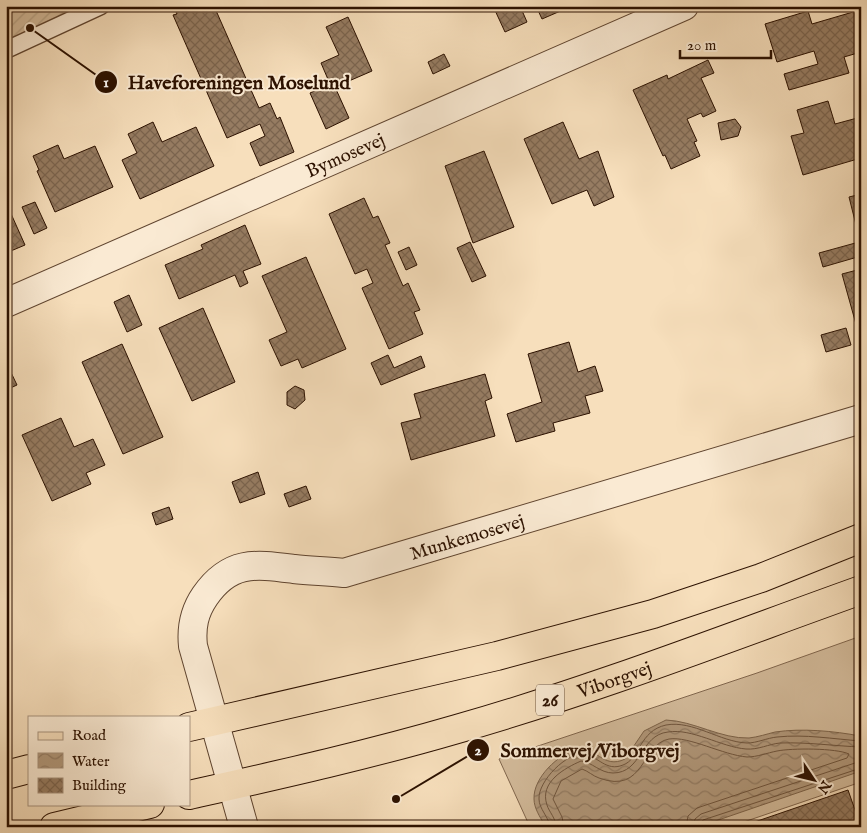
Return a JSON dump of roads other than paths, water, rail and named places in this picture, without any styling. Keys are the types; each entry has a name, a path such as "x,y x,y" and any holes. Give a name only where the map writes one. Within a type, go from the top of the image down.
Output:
{"main road":[{"path":"201,725 497,656 653,614 761,578 861,538"},
{"name":"Viborgvej","path":"190,795 318,766 466,726 606,682 861,590"},
{"path":"6,775 28,769"},
{"path":"54,827 142,806"}],"street":[{"name":"Bymosevej","path":"6,303 684,6"},
{"name":"Munkemosevej","path":"244,827 232,785 201,725 191,627 200,603 215,582 238,568 266,564 294,569 344,573 861,419"}],"lane":[{"path":"6,50 101,6"}],"water":[{"path":"666,720 687,723 739,738 796,730 829,731 860,736 861,771 698,827 547,827 544,824 535,806 535,791 542,775 555,761 570,752 584,749 605,760 617,762 625,759 644,731"}],"place":[{"name":"Haveforeningen Moselund","path":"30,28"},
{"name":"Sommervej/Viborgvej","path":"396,799"}]}
